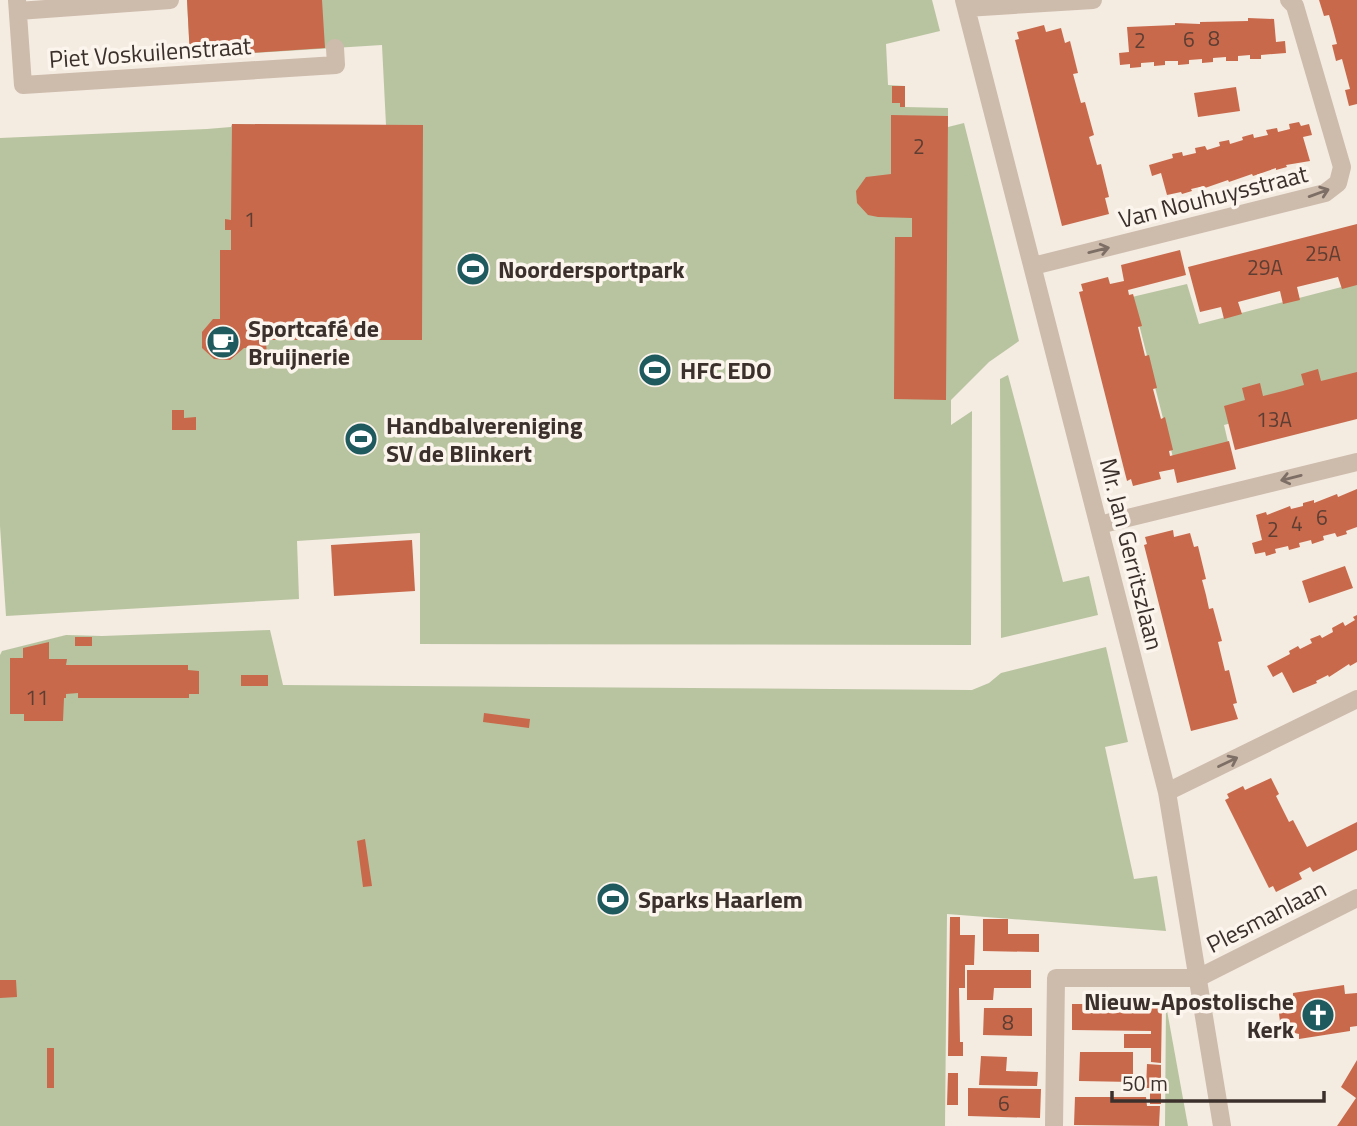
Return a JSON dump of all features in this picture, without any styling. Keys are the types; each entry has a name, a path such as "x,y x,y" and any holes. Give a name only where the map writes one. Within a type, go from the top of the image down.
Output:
{"street":[{"name":"Piet Voskuilenstraat","path":"170,0 17,6 23,85 336,65 335,48"},
{"path":"965,4 1093,0"},
{"name":"Van Nouhuysstraat","path":"1033,267 1325,193 1338,183 1342,167 1295,6 1289,0"},
{"name":"Mr. Jan Gerritszlaan","path":"965,4 1167,792 1222,1126"},
{"path":"1100,525 1357,462"},
{"path":"1167,792 1357,699"},
{"name":"Plesmanlaan","path":"1198,978 1357,898"},
{"path":"1054,1126 1056,978 1198,978"}],"green space":[{"name":"Noordersportpark","path":"187,0 932,0 940,31 886,44 888,85 905,86 905,107 948,108 948,127 964,123 1019,341 989,362 951,400 951,425 972,411 971,645 420,644 420,533 297,541 299,599 6,616 0,526 0,138 207,129 231,127 232,124 386,125 382,45 190,57"},
{"path":"1357,283 1357,389 1224,425 1231,455 1177,473 1132,297 1187,284 1199,324"},
{"path":"1008,375 1063,582 1089,576 1098,615 1001,638 1000,379"},
{"path":"270,630 283,685 972,690 989,683 1001,673 1106,647 1128,742 1105,747 1134,879 1157,876 1166,931 947,914 945,1126 0,1126 2,651 66,635"},
{"path":"1166,1005 1188,1126 1165,1126"}],"building":[{"path":"187,0 322,0 325,48 190,57"},
{"path":"1319,0 1357,0 1357,104 1349,106 1345,90 1350,89 1342,59 1336,61 1332,45 1337,44 1333,29 1329,15 1324,16"},
{"path":"1248,18 1274,19 1276,42 1285,41 1286,53 1261,55 1261,59 1250,59 1250,55 1238,56 1238,61 1226,61 1226,57 1213,58 1213,62 1202,63 1202,59 1189,60 1189,64 1178,65 1178,61 1165,61 1165,65 1154,66 1154,62 1141,63 1141,67 1130,68 1130,64 1120,65 1119,53 1129,52 1127,27 1248,21"},
{"path":"1044,25 1046,32 1061,28 1065,43 1070,41 1078,73 1073,74 1081,103 1085,102 1094,135 1089,137 1097,165 1101,164 1109,197 1105,198 1109,214 1062,226 1015,40 1019,39 1017,32"},
{"path":"892,86 905,86 905,107 900,107 900,103 892,103"},
{"path":"1236,87 1240,111 1198,117 1194,93"},
{"path":"891,115 948,116 946,400 894,399 895,237 912,237 912,218 868,215 857,203 856,191 866,177 891,174"},
{"path":"1299,122 1301,126 1309,124 1312,135 1303,137 1310,161 1286,165 1287,167 1205,188 1191,189 1192,191 1182,194 1167,195 1161,173 1152,176 1149,165 1173,158 1172,154 1182,152 1183,156 1196,153 1195,148 1205,146 1207,150 1220,146 1219,142 1229,140 1230,144 1253,134 1254,138 1268,135 1266,130 1277,128 1278,132 1290,129 1289,124"},
{"path":"232,124 423,125 422,340 266,340 267,357 260,361 251,357 251,348 244,348 230,360 214,359 202,348 202,332 213,319 220,319 220,250 231,250 231,230 225,230 225,219 231,220"},
{"path":"1357,224 1357,285 1342,289 1338,277 1297,287 1300,300 1283,304 1280,291 1238,302 1242,314 1224,319 1221,307 1200,312 1188,267"},
{"path":"1180,250 1186,275 1128,290 1129,295 1133,294 1142,326 1138,327 1145,356 1149,355 1157,388 1153,389 1161,419 1165,417 1173,450 1169,451 1170,456 1229,441 1236,469 1177,483 1174,469 1159,472 1161,479 1133,486 1131,479 1127,481 1079,292 1083,291 1081,284 1108,277 1110,284 1124,281 1121,265"},
{"path":"1318,369 1321,381 1357,372 1357,419 1235,450 1224,406 1245,400 1242,388 1260,383 1263,396 1283,391 1304,385 1301,374"},
{"path":"172,410 184,410 184,418 196,417 196,430 172,430"},
{"path":"1357,489 1357,527 1346,531 1347,534 1337,537 1335,533 1323,536 1324,540 1312,544 1311,540 1299,543 1300,547 1289,550 1288,546 1275,549 1276,553 1266,556 1265,552 1255,554 1252,543 1262,540 1256,515 1266,512 1267,515 1290,506 1291,509 1303,506 1303,503 1314,500 1314,503 1337,494 1338,497"},
{"path":"1173,530 1174,537 1190,533 1194,547 1198,546 1206,579 1202,580 1209,609 1213,608 1222,641 1218,642 1225,671 1229,670 1237,703 1233,704 1238,719 1191,731 1144,545 1147,544 1145,537"},
{"path":"412,540 415,591 334,596 331,545"},
{"path":"1345,566 1353,588 1309,603 1302,581"},
{"path":"1357,615 1357,662 1293,693 1282,672 1273,677 1267,666 1290,654 1289,651 1298,646 1300,649 1312,643 1310,639 1320,635 1322,638 1333,632 1332,628 1343,622 1345,626 1355,620 1353,617"},
{"path":"75,637 92,637 92,646 75,646"},
{"path":"49,642 49,659 67,659 66,665 188,665 188,670 199,671 199,694 189,694 189,698 78,698 78,693 66,694 63,721 24,721 24,714 10,714 10,658 23,658 23,648"},
{"path":"241,675 268,675 268,686 241,686"},
{"path":"484,713 530,719 529,728 483,722"},
{"path":"1271,778 1279,794 1276,796 1289,822 1293,820 1307,847 1357,822 1357,850 1313,872 1310,867 1299,873 1302,879 1276,892 1273,886 1269,888 1225,800 1229,798 1227,794 1243,786 1245,790"},
{"path":"365,839 372,886 363,887 357,841"},
{"path":"950,917 960,917 960,935 975,935 974,965 965,965 965,988 959,988 960,1042 963,1042 963,1056 948,1056"},
{"path":"983,919 1008,919 1008,934 1039,934 1039,952 983,951"},
{"path":"967,970 1031,970 1031,988 994,988 993,1000 967,1000"},
{"path":"0,980 16,980 17,997 0,998"},
{"name":"Nieuw-Apostolische Kerk","path":"1344,985 1345,994 1357,993 1357,1026 1350,1027 1350,1031 1299,1039 1299,1034 1281,1030 1278,1005 1293,998 1293,993"},
{"path":"1072,1004 1162,1004 1161,1063 1151,1062 1151,1048 1124,1048 1124,1034 1151,1034 1151,1031 1072,1030"},
{"path":"984,1008 1032,1008 1032,1036 983,1035"},
{"path":"47,1048 54,1048 54,1088 47,1088"},
{"path":"1080,1052 1133,1052 1133,1082 1079,1081"},
{"path":"981,1056 1007,1057 1006,1071 1038,1072 1037,1086 979,1085"},
{"path":"1357,1060 1357,1126 1337,1126 1356,1098 1341,1087"},
{"path":"1147,1064 1161,1065 1161,1104 1150,1104 1150,1088 1146,1088"},
{"path":"948,1073 958,1073 958,1105 947,1105"},
{"path":"968,1088 1041,1089 1040,1118 968,1116"},
{"path":"1075,1097 1146,1097 1147,1106 1160,1106 1159,1126 1074,1125"}],"place":[{"name":"Noordersportpark","path":"473,269"},
{"name":"Sportcafé de Bruijnerie","path":"223,342"},
{"name":"HFC EDO","path":"655,370"},
{"name":"Handbalvereniging SV de Blinkert","path":"361,439"},
{"name":"Sparks Haarlem","path":"613,899"},
{"name":"Nieuw-Apostolische Kerk","path":"1318,1015"}]}
